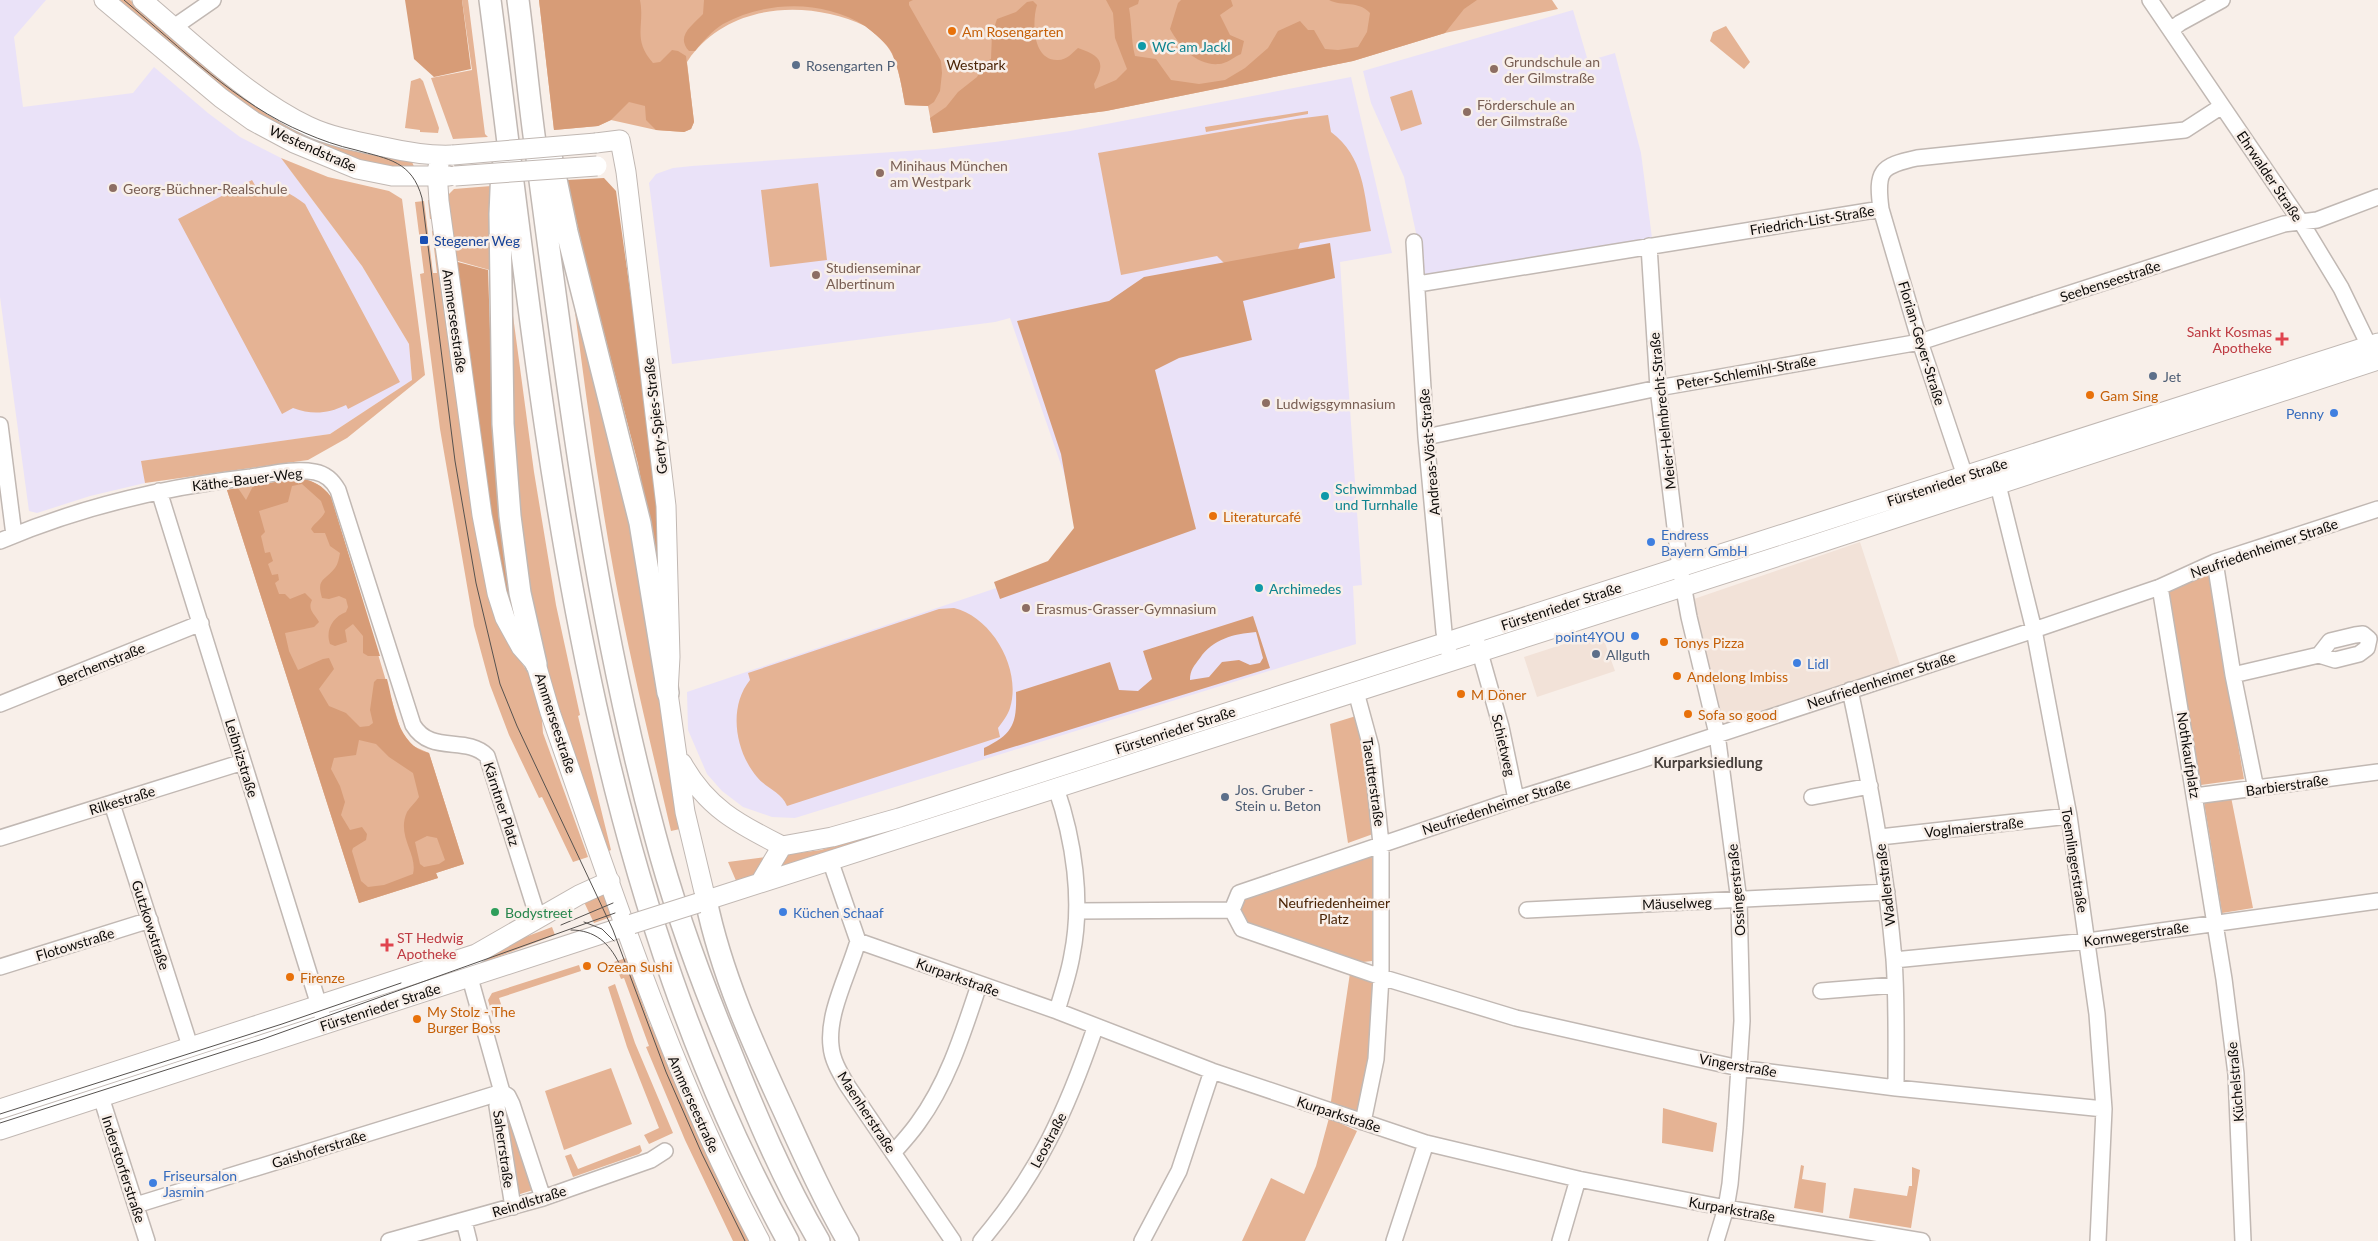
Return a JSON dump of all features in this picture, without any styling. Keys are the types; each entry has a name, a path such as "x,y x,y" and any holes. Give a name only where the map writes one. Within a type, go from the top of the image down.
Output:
{"highway":[{"path":"490,0 544,416 572,595 593,697 629,844 659,942 712,1086 788,1241"},
{"path":"519,4 567,232 640,522 668,693"},
{"path":"519,4 534,134 573,425 600,586 623,702 650,817 685,933 706,992 759,1120 819,1241"},
{"path":"505,117 500,214 503,424 510,516 519,584 536,664"},
{"path":"702,902 729,978 765,1069 800,1146 848,1241"}],"main road":[{"name":"Westendstraße","path":"104,0 221,98 252,121 294,143 357,168 392,176 446,176 624,163"},
{"name":"Westendstraße","path":"142,0 270,104 308,126 353,141 447,155 620,140"},
{"name":"Gerty-Spies-Straße","path":"620,140 666,506 670,647 668,693"},
{"name":"Ammerseestraße","path":"447,155 446,176 482,515 497,593 505,618 521,647 536,664 550,712 610,882 629,925 666,1040 733,1190 760,1241"},
{"name":"Fürstenrieder Straße","path":"0,1130 830,860 1480,652 1682,577 1965,476 2376,355"},
{"name":"Fürstenrieder Straße","path":"782,846 832,837 899,818 1474,634 1682,577 1998,485 2376,355"},
{"path":"668,693 685,812 702,902"},
{"path":"678,755 696,786 719,810 782,846 760,883"},
{"name":"Fürstenrieder Straße","path":"0,1108 476,954 583,893 610,882"}],"street":[{"path":"174,27 212,0"},
{"name":"Ehrwalder Straße","path":"2150,0 2301,222 2340,288 2376,355"},
{"path":"2171,30 2180,22 2222,0"},
{"name":"Friedrich-List-Straße","path":"1418,284 1881,209 1878,190 1880,178 1886,168 1895,162 2185,130 2222,106"},
{"name":"Seebenseestraße","path":"1920,342 2284,224 2317,220 2378,197"},
{"name":"Florian-Geyer-Straße","path":"1881,209 1920,342 1965,476"},
{"name":"Andreas-Vöst-Straße","path":"1414,242 1426,436 1450,661"},
{"name":"Meier-Helmbrecht-Straße","path":"1649,246 1658,388 1682,577"},
{"name":"Peter-Schlemihl-Straße","path":"1426,436 1658,388 1920,342"},
{"path":"0,425 2,454 14,535"},
{"name":"Käthe-Bauer-Weg","path":"0,541 74,513 159,491 205,482 296,471 314,471 328,478 338,490 408,711"},
{"name":"Toemlingerstraße","path":"1998,485 2034,630 2069,816 2088,941 2097,1014 2104,1108 2098,1241"},
{"name":"Leibnizstraße","path":"159,491 325,1025"},
{"name":"Neufriedenheimer Straße","path":"1381,844 2034,630 2160,587 2215,562 2378,509"},
{"path":"2215,562 2233,675 2256,789"},
{"name":"Ossingerstraße","path":"1682,577 1689,616 1717,734 1739,901 1742,1012 1739,1068 1730,1184 1726,1208 1716,1241"},
{"name":"Nothkaufplatz","path":"2160,587 2196,796 2215,924"},
{"name":"Berchemstraße","path":"0,704 201,623"},
{"name":"Schietweg","path":"1474,634 1500,728 1516,799"},
{"path":"2233,675 2319,655"},
{"name":"Wadlerstraße","path":"1850,690 1880,837 1887,892 1894,960 1896,1088"},
{"name":"Taeutterstraße","path":"1356,692 1371,747 1381,844"},
{"name":"Kärntner Platz","path":"408,711 418,733 426,739 474,748 487,756 538,918"},
{"name":"Rilkestraße","path":"0,838 243,762"},
{"name":"Barbierstraße","path":"2196,796 2378,772"},
{"path":"1812,797 1870,786"},
{"path":"1056,788 1072,852 1077,911 1072,955 1057,1011"},
{"name":"Gutzkowstraße","path":"112,804 190,1046"},
{"name":"Voglmaierstraße","path":"1880,837 2069,816"},
{"path":"1363,1122 1376,1059 1381,977 1381,844 1239,892 1232,910 1242,929 1381,977"},
{"path":"830,860 858,941"},
{"name":"Mäuselweg","path":"1527,910 1739,901 1887,892"},
{"name":"Kornwegerstraße","path":"1894,960 2088,941 2378,901"},
{"path":"1077,911 1232,910"},
{"name":"Flotowstraße","path":"0,967 150,920"},
{"name":"Küchelstraße","path":"2215,924 2236,1074 2243,1241"},
{"name":"Kurparkstraße","path":"858,941 1057,1011 1096,1028 1212,1071 1426,1143 1578,1179 1726,1208 1922,1241"},
{"name":"Maenherstraße","path":"858,941 833,1018 831,1046 836,1065 847,1085 953,1241"},
{"name":"Vingerstraße","path":"1381,977 1516,1018 1739,1068 1896,1088 2104,1108"},
{"name":"Saherrstraße","path":"470,978 502,1092 497,1106 513,1207"},
{"path":"893,1153 918,1123 945,1076 959,1047 979,985"},
{"path":"1821,991 1895,985"},
{"name":"Leostraße","path":"981,1241 1009,1208 1050,1143 1096,1028"},
{"path":"1142,1241 1179,1170 1212,1071"},
{"name":"Saherrstraße","path":"502,1092 508,1096 512,1104 543,1198"},
{"name":"Gaishoferstraße","path":"136,1205 502,1092"},
{"name":"Inderstorferstraße","path":"101,1097 146,1241"},
{"path":"1394,1241 1426,1143"},
{"name":"Reindlstraße","path":"389,1241 543,1198 651,1160 665,1151"},
{"path":"1560,1241 1578,1179"},
{"path":"464,1221 469,1241"}],"shaded area":[{"path":"0,0 46,0 14,37 23,107 133,93 154,67 208,113 240,137 281,158 362,266 409,344 412,380 330,434 142,461 145,483 90,496 37,513 29,511 0,297"},
{"path":"405,0 462,0 471,69 434,77 414,59"},
{"path":"539,0 640,0 641,39 643,47 653,63 660,62 672,50 686,56 694,122 691,129 684,132 656,130 646,120 645,106 629,102 611,120 598,126 554,130"},
{"path":"704,0 913,0 909,2 909,5 941,61 940,91 934,102 928,106 905,105 892,53 884,42 865,26 849,17 832,11 814,8 776,7 740,16 719,27 695,51 689,51 685,46 685,36 690,27 703,14"},
{"path":"1106,0 1139,0 1138,4 1129,8 1135,56 1156,59 1171,80 1199,84 1225,80 1245,68 1268,48 1278,31 1300,21 1308,30 1314,30 1325,49 1338,50 1358,47 1367,32 1370,13 1360,6 1329,0 1477,0 1464,9 1445,33 1353,61 1106,111 933,133 930,118 946,107 958,92 977,77 985,62 991,59 992,34 997,19 1016,12 1027,2 1033,1 1037,5 1035,12 1036,39 1043,54 1049,59 1061,60 1078,48 1092,54 1099,61 1100,70 1094,84 1095,89 1116,80 1127,69 1115,38 1113,13"},
{"path":"1181,0 1231,0 1233,6 1220,15 1230,35 1244,41 1241,54 1222,64 1211,64 1196,59 1184,49 1170,29 1178,3"},
{"path":"1573,10 1588,61 1615,53 1641,153 1652,238 1425,275 1404,177 1371,103 1363,71"},
{"path":"1351,77 1392,253 1340,262 1362,585 1353,586 1356,644 795,818 772,817 743,807 722,791 707,774 688,730 687,692 1047,571 1082,525 1010,318 995,322 672,364 649,183 656,174 673,168 692,166 936,149 995,142 1070,131"},
{"path":"604,178 616,191 654,460 661,589 638,464 587,267 567,180"},
{"path":"1330,243 1335,278 1243,301 1252,340 1179,358 1155,370 1196,529 1000,599 994,582 1048,561 1074,528 1061,454 1017,321 1109,301 1144,277"},
{"path":"454,261 488,270 494,449 505,553 520,634 502,594"},
{"path":"299,478 317,484 331,497 380,656 368,656 363,653 363,636 353,624 345,630 347,642 335,646 330,644 329,629 337,617 346,612 348,607 346,599 339,596 329,599 322,598 320,587 322,580 336,566 340,553 330,546 325,533 314,533 311,529 325,512 321,501 302,484 292,486 288,502 259,511 265,532 261,536 265,553 270,552 273,561 268,564 272,575 278,574 279,580 275,583 279,594 285,594 290,599 305,593 312,600 310,607 319,622 314,627 285,633 289,651 298,670 329,658 334,669 319,689 329,706 346,713 360,727 369,726 373,723 370,710 374,682 377,679 387,679 395,712 403,733 418,749 429,753 464,864 436,873 438,878 359,903 227,490 238,488 246,500 253,486","holes":["359,740 376,744 389,757 413,773 419,797 407,812 404,821 405,837 413,859 413,874 384,885 368,887 361,881 352,851 353,848 366,840 367,834 362,827 350,830 341,815 345,802 340,786 331,769 334,758 356,755","427,836 437,838 445,860 439,864 424,867 420,864 415,842"]},
{"path":"1860,542 1902,671 1722,730 1691,600"},
{"path":"1253,616 1270,668 984,756 984,748 1001,738 1011,727 1016,712 1016,692 1110,662 1119,690 1138,691 1152,679 1143,651","holes":["1256,632 1263,658 1260,663 1250,665 1239,660 1222,662 1209,677 1190,680 1193,668 1205,652 1217,642 1232,636"]},
{"path":"1601,632 1615,671 1537,697 1524,657"}],"green space":[{"path":"111,0 130,0 238,91 410,157 415,169 373,165 344,158 241,108"},
{"path":"462,0 468,0 485,134 488,137 453,139 431,78 472,70"},
{"name":"Westpark","path":"539,0 1552,0 1558,9 1445,33 1353,61 1106,111 933,133 928,106 905,105 898,72 890,50 884,42 865,26 820,12 797,10 773,11 750,16 728,25 708,38 691,56 687,62 694,122 691,129 684,132 656,130 611,120 598,126 554,130"},
{"path":"1726,26 1750,62 1744,69 1710,41 1713,32"},
{"path":"420,78 423,81 439,128 438,133 420,132 420,130 405,128 411,81"},
{"path":"1412,90 1422,124 1401,131 1390,97"},
{"path":"1308,111 1308,114 1206,132 1205,127"},
{"path":"1328,115 1331,132 1350,152 1361,177 1371,231 1300,243 1296,256 1228,267 1217,256 1121,275 1098,153"},
{"path":"281,158 328,177 389,191 402,199 425,375 347,438 308,460 145,483 141,461 330,434 412,380 409,344 362,266"},
{"path":"252,180 256,187 282,191 294,196 305,204 400,382 348,409 346,405 326,412 307,412 293,408 282,414 178,219"},
{"path":"818,183 827,260 770,267 761,190"},
{"path":"491,186 493,271 451,259 446,197 454,189"},
{"path":"428,200 431,200 502,632 532,679 541,709 543,733 588,857 573,862 542,797 539,798 509,735 490,685 474,626 440,429 420,274 424,273 415,202 424,201 433,273 437,273 432,231 434,230 433,219 430,219"},
{"path":"571,282 629,505 646,598 680,829 671,831 620,606 596,464"},
{"path":"511,301 534,472 556,605 580,715 578,716 611,850 607,852 538,649 515,508"},
{"path":"299,478 317,484 331,497 401,731 413,746 429,753 464,864 436,873 438,878 359,903 227,490"},
{"path":"2209,575 2244,779 2201,785 2168,589"},
{"path":"954,608 968,613 992,633 1008,662 1012,677 1013,693 1009,711 998,728 1000,737 787,806 778,794 757,777 744,755 737,729 739,703 743,691 750,680 748,673 939,609"},
{"path":"1356,716 1367,748 1373,834 1348,843 1330,724"},
{"path":"2231,797 2253,908 2222,913 2204,802"},
{"path":"868,835 870,840 737,883 728,862 821,850"},
{"name":"Neufriedenheimer Platz","path":"1371,856 1375,866 1374,953 1372,961 1363,962 1246,924 1239,909 1244,896"},
{"path":"605,894 614,916 594,923 584,902"},
{"path":"552,927 555,935 437,980 434,971"},
{"path":"626,958 651,1027 654,1027 750,1241 733,1241 685,1140 646,1047 649,1046 624,978 621,979 614,962"},
{"path":"579,965 581,971 499,998 504,1013 493,1017 488,1000 492,993"},
{"path":"1350,973 1370,980 1375,984 1372,1057 1357,1115 1330,1108"},
{"path":"615,984 635,1043 673,1133 649,1144 644,1135 659,1128 627,1047 608,987"},
{"path":"611,1068 632,1124 564,1150 545,1091"},
{"path":"504,1103 533,1190 517,1195"},
{"path":"1663,1108 1717,1123 1713,1152 1662,1143"},
{"path":"1329,1118 1357,1131 1305,1241 1242,1241 1271,1178 1304,1194 1316,1166"},
{"path":"640,1145 642,1151 639,1154 573,1177 565,1156 571,1154 578,1169"},
{"path":"1801,1165 1804,1166 1802,1179 1826,1183 1823,1213 1794,1208"},
{"path":"1912,1167 1920,1170 1911,1228 1849,1218 1854,1188 1907,1196 1909,1186 1912,1186"}],"tram line":[{"path":"124,0 210,74 256,107 280,121 317,138 388,159 405,169 418,186 422,198 455,461 476,583 500,684 517,726 613,930 666,1072 702,1154 745,1241"},
{"path":"561,925 613,903"},
{"path":"0,1123 263,1039 615,913"},
{"path":"584,922 602,929 614,941"},
{"path":"571,930 587,932 600,939 611,949 619,963"},
{"path":"0,1114 282,1024 401,983"}],"place":[{"name":"Am Rosengarten","path":"952,31"},
{"name":"WC am Jackl","path":"1142,46"},
{"name":"Rosengarten P","path":"796,65"},
{"name":"Grundschule an der Gilmstraße","path":"1494,69"},
{"name":"Förderschule an der Gilmstraße","path":"1467,112"},
{"name":"Minihaus München am Westpark","path":"880,173"},
{"name":"Georg-Büchner-Realschule","path":"113,188"},
{"name":"Stegener Weg","path":"424,240"},
{"name":"Studienseminar Albertinum","path":"816,275"},
{"name":"Sankt Kosmas Apotheke","path":"2282,339"},
{"name":"Jet","path":"2153,376"},
{"name":"Gam Sing","path":"2090,395"},
{"name":"Ludwigsgymnasium","path":"1266,403"},
{"name":"Penny","path":"2334,413"},
{"name":"Schwimmbad und Turnhalle","path":"1325,496"},
{"name":"Literaturcafé","path":"1213,516"},
{"name":"Endress Bayern GmbH","path":"1651,542"},
{"name":"Archimedes","path":"1259,588"},
{"name":"Erasmus-Grasser-Gymnasium","path":"1026,608"},
{"name":"point4YOU","path":"1635,636"},
{"name":"Tonys Pizza","path":"1664,642"},
{"name":"Allguth","path":"1596,654"},
{"name":"Lidl","path":"1797,663"},
{"name":"Andelong Imbiss","path":"1677,676"},
{"name":"M Döner","path":"1461,694"},
{"name":"Sofa so good","path":"1688,714"},
{"name":"Jos. Gruber - Stein u. Beton","path":"1225,797"},
{"name":"Bodystreet","path":"495,912"},
{"name":"Küchen Schaaf","path":"783,912"},
{"name":"ST Hedwig Apotheke","path":"387,945"},
{"name":"Ozean Sushi","path":"587,966"},
{"name":"Firenze","path":"290,977"},
{"name":"My Stolz - The Burger Boss","path":"417,1019"},
{"name":"Friseursalon Jasmin","path":"153,1183"}],"district":[{"name":"Kurparksiedlung","path":"1708,762"}]}
